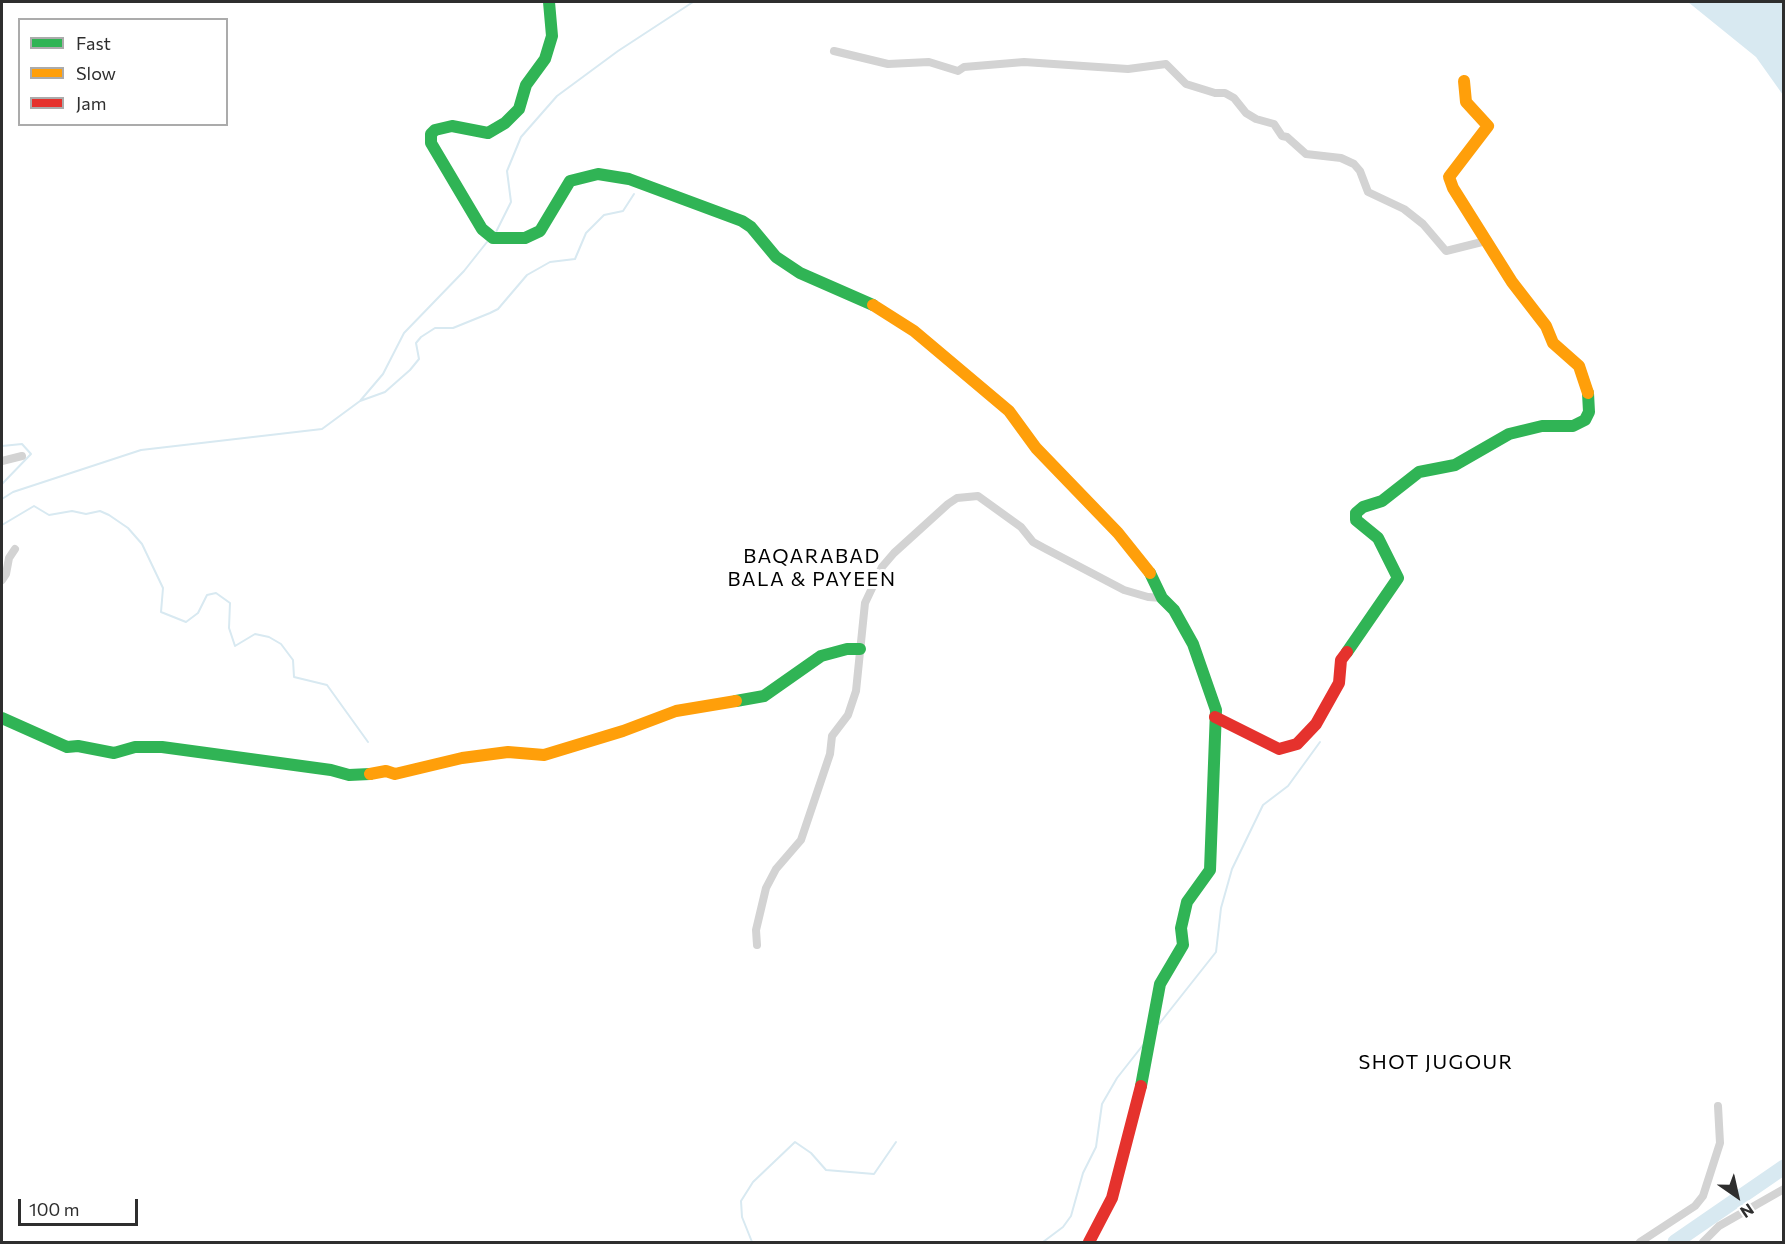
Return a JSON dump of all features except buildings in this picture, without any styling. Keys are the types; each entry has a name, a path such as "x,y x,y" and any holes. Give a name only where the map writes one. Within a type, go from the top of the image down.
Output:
{"main road":[{"path":"549,2 552,36 545,59 526,86 519,109 505,123 488,133 452,126 435,130 431,134 431,142 482,229 493,238 525,238 540,231 570,181 598,174 629,179 680,196 742,221 751,227 776,257 800,273 867,301 914,331 1009,411 1036,448 1118,533 1153,577 1162,598 1174,610 1193,644 1216,710 1210,870 1187,902 1181,928 1183,945 1160,984 1146,1065 1112,1198 1089,1242"},
{"path":"1215,717 1279,749 1297,744 1316,724 1339,683 1341,660 1385,600 1398,578 1378,538 1356,520 1356,513 1363,507 1382,501 1419,472 1455,465 1509,434 1542,426 1573,426 1585,420 1590,401 1579,366 1553,343 1546,326 1512,282 1465,210 1449,177 1488,126 1466,102 1467,92 1464,81"},
{"path":"2,718 61,746 78,746 102,752 123,752 135,747 162,747 302,768 331,770 349,775 361,776 386,771 394,774 449,764 462,758 508,752 544,755 623,731 676,711 764,696 821,656 847,649 860,649"}],"street":[{"path":"834,51 888,64 928,62 958,71 964,67 1024,62 1128,69 1166,64 1186,84 1215,93 1225,93 1234,98 1246,113 1256,119 1274,124 1282,136 1287,137 1306,154 1341,158 1353,164 1360,171 1368,192 1404,209 1423,224 1446,251 1486,241"},
{"path":"2,461 22,456"},
{"path":"757,945 756,930 766,888 776,868 801,840 830,754 832,736 848,715 856,691 866,603 882,567 894,553 948,504 970,496 989,502 1021,527 1033,542 1124,590 1148,597 1162,598"},
{"path":"2,580 6,574 9,558 15,549"},
{"path":"1640,1242 1695,1206 1703,1196 1720,1143 1718,1106"},
{"path":"1703,1242 1719,1226 1784,1189"}],"shaded area":[{"path":"1688,2 1783,2 1783,95 1756,57"}],"waterway":[{"path":"496,232 511,202 507,171 521,137 557,96 618,51 693,2"},
{"path":"360,401 385,392 410,370 419,359 416,343 421,337 435,328 453,328 498,309 527,275 550,262 575,259 586,233 604,215 623,211 634,194"},
{"path":"2,499 13,492 141,450 322,429 360,401 383,374 404,333 464,271 487,242"},
{"path":"2,446 22,444 31,454 2,484"},
{"path":"2,525 34,506 49,515 72,511 86,514 100,511 109,515 128,528 142,544 163,588 161,612 186,622 198,613 207,595 216,593 230,603 229,628 235,646 255,634 269,637 281,644 293,660 294,677 327,685 368,742"},
{"path":"1159,1024 1216,952 1221,908 1232,869 1263,805 1288,786 1320,742"},
{"path":"1043,1242 1063,1227 1071,1216 1083,1173 1096,1147 1102,1104 1117,1078 1143,1045"},
{"path":"752,1242 742,1217 741,1201 753,1182 795,1142 811,1153 826,1170 874,1174 896,1142"},
{"path":"1675,1242 1784,1167"}],"traffic: fast":[{"path":"549,2 552,36 545,59 526,85 519,109 505,123 488,133 452,126 435,130 431,134 431,143 482,229 493,238 525,238 540,231 570,181 598,174 629,179 742,221 751,227 776,257 800,273 873,305"},
{"path":"1347,652 1398,578 1378,538 1356,520 1356,513 1363,507 1382,501 1419,472 1455,465 1509,434 1542,426 1573,426 1585,420 1589,412 1588,393"},
{"path":"1141,1086 1160,984 1183,945 1181,928 1187,902 1210,870 1216,710 1193,644 1174,610 1162,598 1150,573"},
{"path":"736,701 764,696 821,656 847,649 860,649"},
{"path":"2,718 67,747 78,746 114,753 135,747 162,747 331,770 349,775 370,774"}],"traffic: slow":[{"path":"1464,81 1466,102 1488,126 1449,177 1453,188 1512,282 1546,326 1553,343 1579,366 1588,393"},
{"path":"873,305 914,331 1009,411 1036,448 1118,533 1150,573"},
{"path":"370,774 386,771 395,774 462,758 508,752 544,755 623,731 676,711 736,701"}],"traffic: jam":[{"path":"1215,717 1279,749 1297,744 1316,724 1339,683 1341,660 1347,652"},
{"path":"1089,1242 1112,1198 1141,1086"}],"district":[{"name":"BAQARABAD BALA & PAYEEN","path":"812,568"},
{"name":"SHOT JUGOUR","path":"1436,1062"}]}
